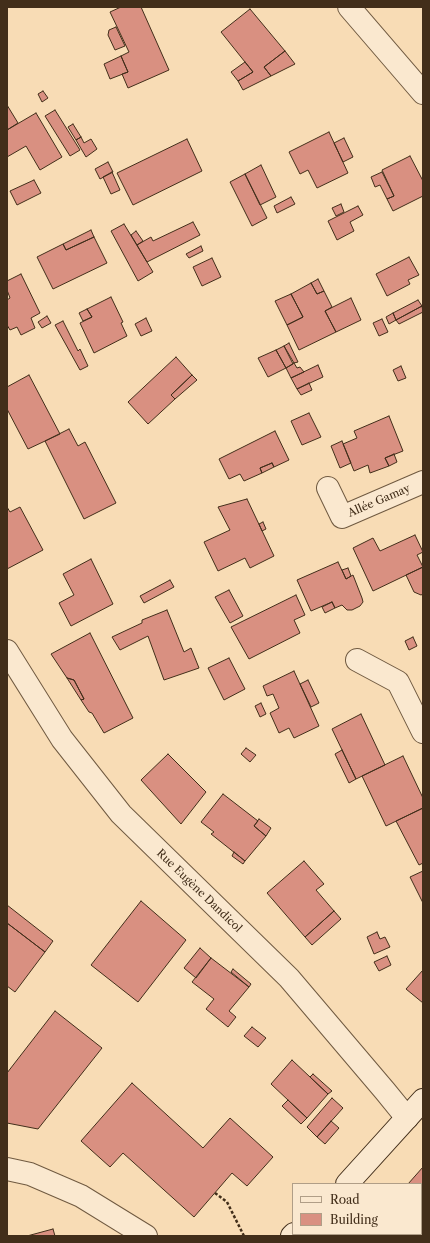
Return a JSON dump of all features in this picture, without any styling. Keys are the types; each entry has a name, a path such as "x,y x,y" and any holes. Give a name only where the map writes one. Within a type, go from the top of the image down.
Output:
{"street":[{"path":"349,7 423,93"},
{"name":"Allée Gamay","path":"328,488 342,517 423,482"},
{"name":"Rue Eugène Dandicol","path":"7,651 62,739 121,814 288,978 407,1118"},
{"path":"357,660 398,682 423,732"},
{"path":"348,1183 423,1100"},
{"path":"7,1169 30,1174 81,1196 146,1236"}],"path":[{"path":"215,1193 227,1202 244,1236"}],"building":[{"path":"121,7 141,7 169,70 128,88 122,74 128,72 121,56 129,52 110,12"},
{"path":"250,9 285,51 264,67 271,76 243,90 238,81 253,72 221,32"},
{"path":"116,27 125,46 115,50 108,35 109,30"},
{"path":"285,51 295,64 271,76 264,67"},
{"path":"121,56 128,72 110,79 104,64"},
{"path":"245,62 253,72 238,81 231,72"},
{"path":"43,91 48,98 42,102 38,94"},
{"path":"7,105 18,123 7,130"},
{"path":"55,110 80,150 70,156 45,116"},
{"path":"36,113 62,157 40,170 26,146 7,157 7,130"},
{"path":"73,124 81,137 76,140 68,127"},
{"path":"329,132 348,173 317,188 308,170 300,174 289,152"},
{"path":"81,137 84,143 91,139 97,149 86,157 76,140"},
{"path":"344,138 353,157 343,162 334,143"},
{"path":"187,139 202,171 133,205 117,173"},
{"path":"410,156 423,181 423,196 393,211 387,199 394,196 382,170"},
{"path":"108,162 113,172 100,179 95,169"},
{"path":"261,165 276,197 260,205 245,174"},
{"path":"112,172 120,190 111,194 103,177"},
{"path":"382,172 394,196 387,199 380,185 375,187 371,177"},
{"path":"245,174 267,218 252,226 230,182"},
{"path":"34,180 41,193 17,205 10,191"},
{"path":"291,197 295,204 277,213 274,206"},
{"path":"341,204 344,212 336,216 332,208"},
{"path":"358,206 363,215 350,222 354,231 337,240 328,221"},
{"path":"193,222 200,235 147,262 137,245 151,237 153,241"},
{"path":"124,224 153,272 138,281 111,231"},
{"path":"91,230 94,237 66,250 63,244"},
{"path":"136,231 143,241 137,245 131,235"},
{"path":"94,237 107,263 53,289 37,257 63,244 66,250"},
{"path":"201,246 203,251 189,258 186,254"},
{"path":"409,257 419,275 408,280 410,284 387,296 376,274"},
{"path":"212,258 221,277 202,286 193,267"},
{"path":"21,274 40,313 31,318 35,328 21,335 17,327 10,330 7,325 7,300 10,298 7,290 7,281"},
{"path":"318,279 324,291 317,294 311,283"},
{"path":"311,283 317,294 324,291 332,307 325,311 336,332 299,350 287,325 303,317 291,294"},
{"path":"291,294 303,317 287,325 275,301"},
{"path":"111,297 123,322 121,323 127,336 94,353 80,323 92,317 87,309"},
{"path":"351,298 361,320 336,332 325,311"},
{"path":"418,300 422,306 396,320 393,313"},
{"path":"422,306 423,312 399,324 396,320"},
{"path":"87,309 92,317 83,321 79,313"},
{"path":"393,313 396,320 389,324 386,317"},
{"path":"47,316 51,323 42,328 38,322"},
{"path":"146,318 152,331 141,336 135,324"},
{"path":"382,319 388,332 379,336 373,323"},
{"path":"63,321 78,351 80,349 88,366 80,370 55,325"},
{"path":"289,343 298,362 294,363 284,346"},
{"path":"284,346 293,364 286,368 276,350"},
{"path":"276,350 286,368 268,377 258,358"},
{"path":"176,357 192,375 171,395 175,399 148,424 128,402"},
{"path":"294,363 297,368 300,367 304,372 291,378 286,368"},
{"path":"318,365 323,377 297,389 291,378"},
{"path":"401,366 406,378 398,381 393,370"},
{"path":"29,375 60,434 28,449 7,409 7,387"},
{"path":"192,375 197,380 175,399 171,395"},
{"path":"309,383 312,390 301,395 297,389"},
{"path":"309,413 321,437 302,445 291,421"},
{"path":"389,416 403,451 385,458 389,466 370,473 368,465 354,471 343,444 357,438 354,431"},
{"path":"69,429 78,446 85,442 116,503 84,519 45,441"},
{"path":"275,431 289,460 274,467 272,463 260,468 262,473 244,481 240,474 229,479 219,459"},
{"path":"342,441 351,463 340,468 331,446"},
{"path":"394,454 397,462 389,466 385,458"},
{"path":"272,463 274,467 262,473 260,468"},
{"path":"247,499 274,556 250,568 245,558 218,571 204,542 230,530 218,507"},
{"path":"7,507 10,512 20,507 43,550 7,569"},
{"path":"263,522 266,529 262,531 259,524"},
{"path":"415,535 423,552 417,555 423,567 373,591 353,548 373,538 380,551"},
{"path":"91,559 113,604 71,626 59,603 74,595 63,574"},
{"path":"338,562 346,579 353,575 363,602 360,606 352,610 347,610 342,605 335,608 332,602 311,611 297,580"},
{"path":"423,567 423,594 421,595 414,592 406,575"},
{"path":"348,568 351,576 346,579 342,570"},
{"path":"170,580 174,587 144,603 140,596"},
{"path":"229,590 243,616 230,623 215,597"},
{"path":"296,595 305,615 294,620 300,633 249,659 231,627"},
{"path":"332,602 335,608 325,613 322,607"},
{"path":"167,610 184,652 191,648 199,668 164,680 148,636 120,650 112,637 142,623 142,620"},
{"path":"90,633 133,718 104,733 92,713 89,712 81,700 84,699 74,680 67,678 51,654"},
{"path":"413,637 417,646 409,650 405,641"},
{"path":"229,658 245,689 224,700 208,668"},
{"path":"294,671 319,726 294,738 289,728 279,733 270,713 279,708 273,694 267,696 263,686"},
{"path":"67,678 74,680 84,699 81,700"},
{"path":"308,680 319,703 311,707 300,684"},
{"path":"261,703 266,714 260,717 255,706"},
{"path":"361,714 385,765 356,779 332,729"},
{"path":"246,748 256,755 250,762 241,754"},
{"path":"342,750 356,779 349,783 335,754"},
{"path":"168,754 206,792 181,824 141,780"},
{"path":"403,756 423,798 423,808 386,826 362,776"},
{"path":"223,794 258,821 254,826 266,836 245,861 211,834 214,832 201,822"},
{"path":"423,808 423,863 419,865 396,821"},
{"path":"259,819 271,828 266,836 254,826"},
{"path":"234,852 245,861 243,864 232,856"},
{"path":"304,861 324,884 316,890 334,911 305,937 267,893"},
{"path":"423,871 423,903 410,877"},
{"path":"141,901 186,940 138,1002 91,965"},
{"path":"7,905 53,941 45,952 7,923"},
{"path":"334,911 341,919 312,945 305,937"},
{"path":"7,923 45,952 15,992 7,986"},
{"path":"377,932 380,939 385,937 390,947 374,954 367,937"},
{"path":"200,948 211,958 196,978 184,968"},
{"path":"387,956 391,965 379,971 374,962"},
{"path":"211,958 249,987 229,1011 236,1017 228,1027 206,1009 214,999 192,982"},
{"path":"233,969 251,984 249,987 231,972"},
{"path":"423,970 423,1003 406,989"},
{"path":"55,1011 102,1048 38,1129 7,1123 7,1073"},
{"path":"252,1027 266,1038 258,1047 244,1036"},
{"path":"292,1060 328,1094 307,1118 271,1084"},
{"path":"313,1074 332,1091 328,1094 310,1077"},
{"path":"132,1083 203,1148 230,1118 273,1157 247,1186 232,1173 194,1217 123,1153 110,1167 81,1141"},
{"path":"332,1098 343,1108 317,1137 307,1127"},
{"path":"288,1100 307,1118 301,1124 282,1106"},
{"path":"331,1121 339,1128 325,1144 317,1137"},
{"path":"423,1167 423,1236 361,1236 422,1235 422,1183 409,1183"},
{"path":"53,1229 55,1236 27,1236"}]}
